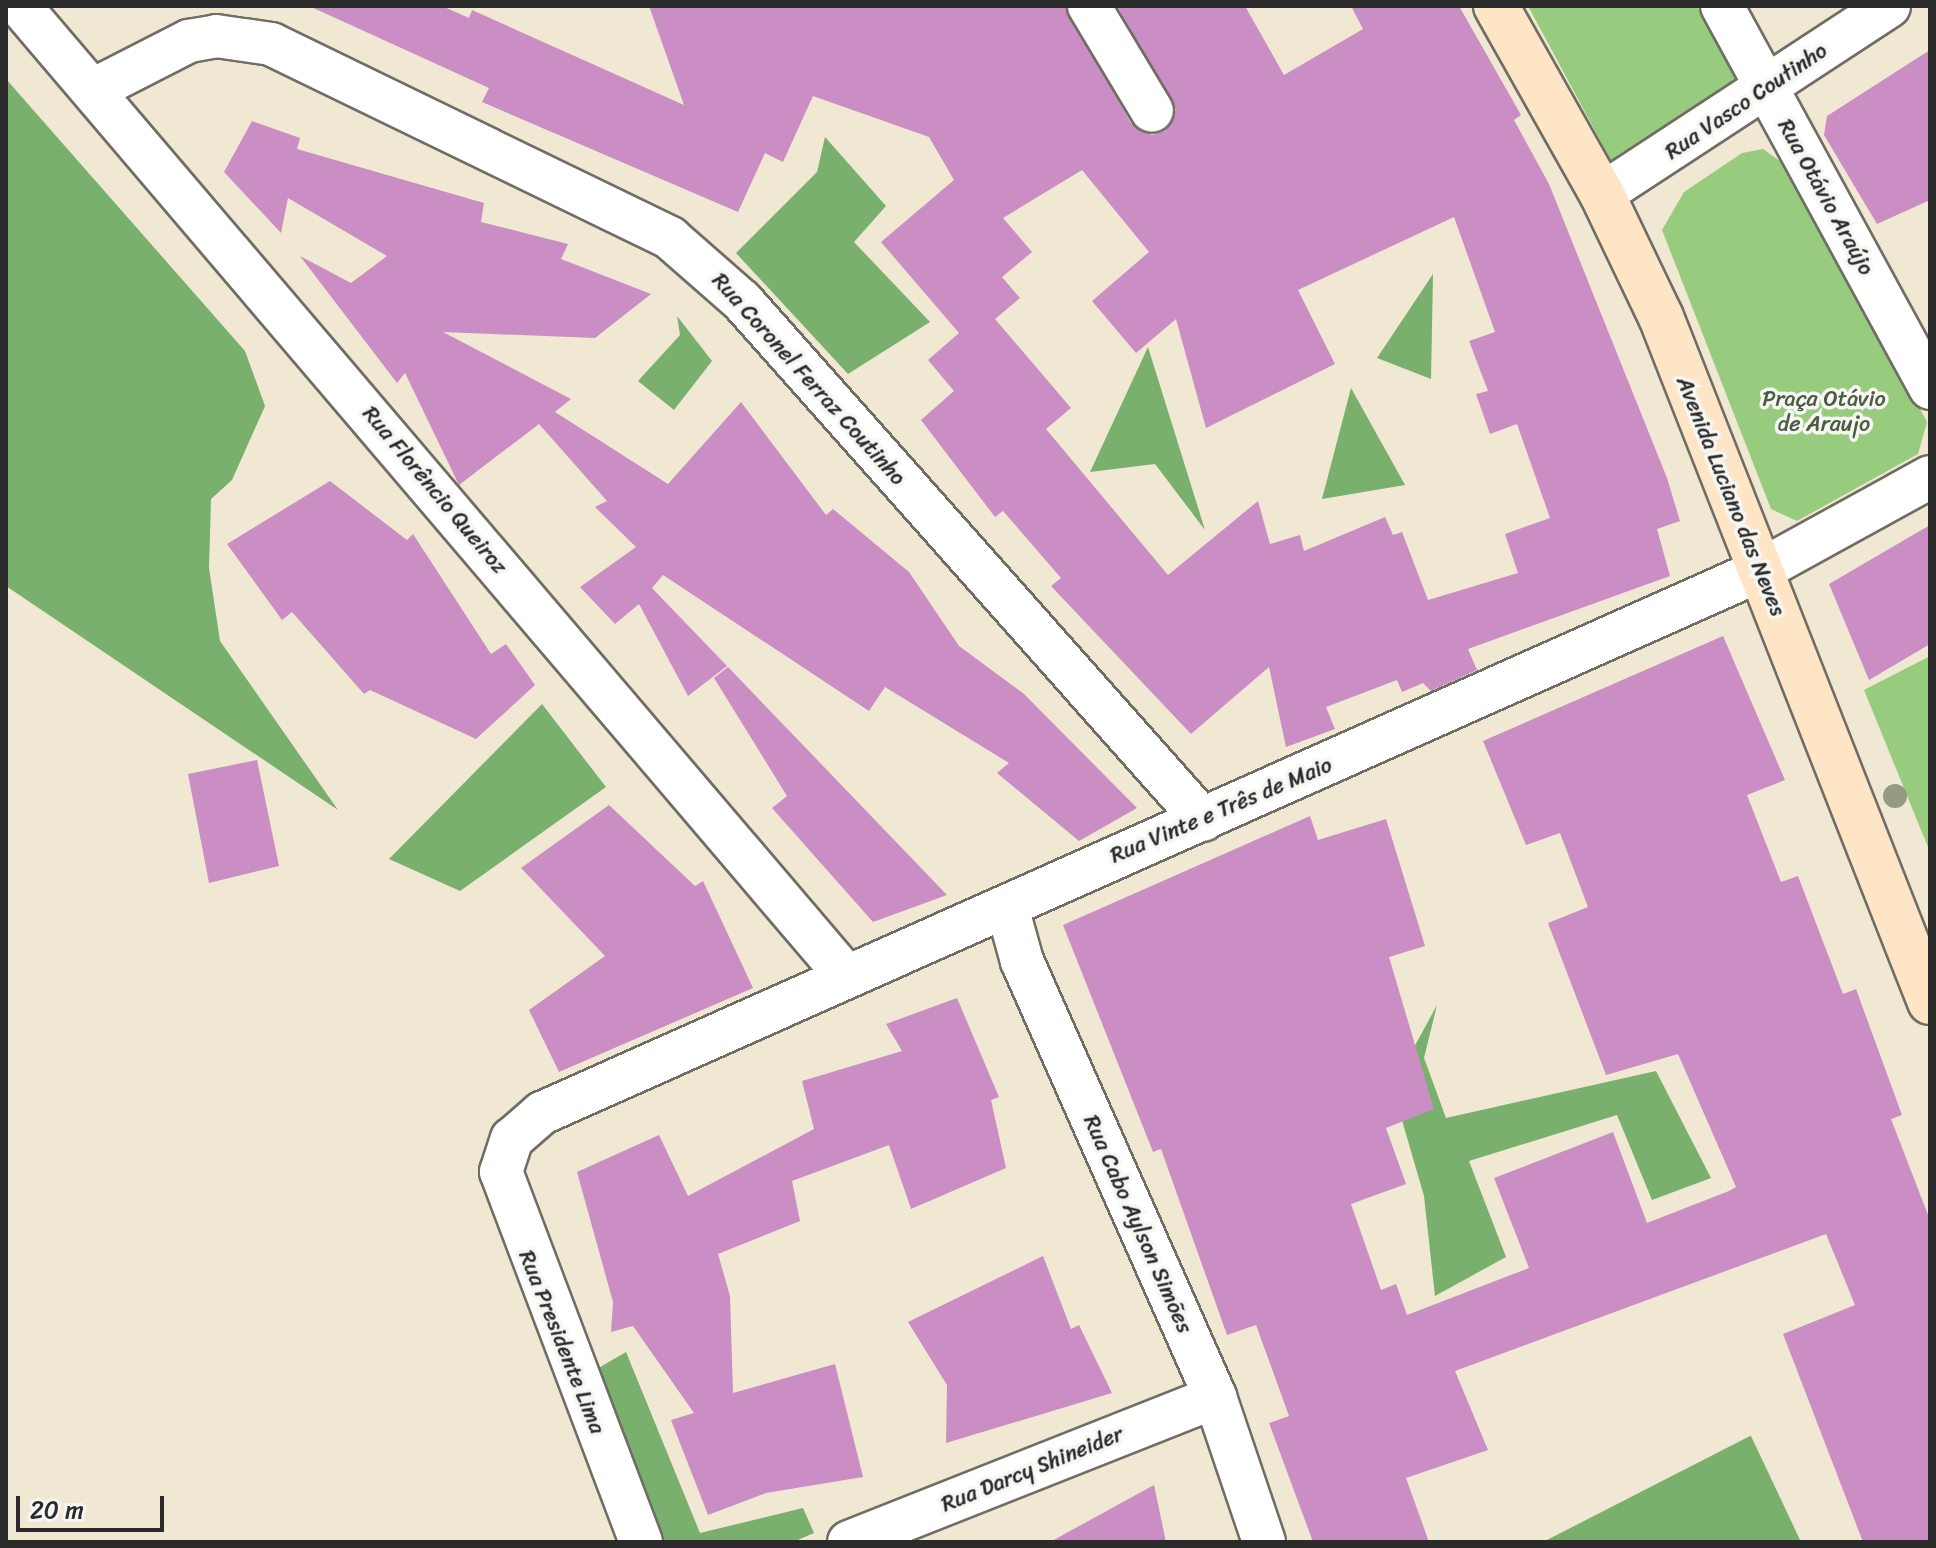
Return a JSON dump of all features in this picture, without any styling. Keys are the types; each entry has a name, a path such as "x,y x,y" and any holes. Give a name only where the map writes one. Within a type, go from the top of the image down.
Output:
{"main road":[{"name":"Avenida Luciano das Neves","path":"1496,6 1602,194 1661,317 1930,1002"}],"street":[{"name":"Rua Florêncio Queiroz","path":"20,6 95,89 847,977"},
{"path":"1089,6 1152,111"},
{"name":"Rua Otávio Araújo","path":"1722,6 1930,388"},
{"name":"Rua Vasco Coutinho","path":"1602,194 1889,6"},
{"name":"Rua Coronel Ferraz Coutinho","path":"95,89 189,41 216,36 271,44 670,238 742,301 1203,820"},
{"name":"Rua Vinte e Três de Maio","path":"512,1139 542,1113 1761,570 1930,477"},
{"name":"Rua Cabo Aylson Simões","path":"1007,907 1022,961 1215,1397 1264,1542"},
{"name":"Rua Presidente Lima","path":"512,1139 501,1172 511,1213 641,1542"},
{"name":"Rua Darcy Shineider","path":"849,1542 1215,1397"}],"green space":[{"path":"1528,6 1697,6 1742,88 1614,166"},
{"path":"6,79 245,351 265,406 232,480 211,499 209,568 220,641 338,810 6,586"},
{"path":"825,137 886,206 854,242 930,322 848,374 736,253 817,172"},
{"name":"Praça Otávio de Araujo","path":"1763,149 1790,168 1927,422 1918,454 1797,521 1771,509 1662,230 1684,192 1742,153"},
{"path":"1433,274 1431,379 1377,358"},
{"path":"677,316 712,361 674,410 638,381 680,335"},
{"path":"1148,347 1205,530 1155,464 1090,472"},
{"path":"1351,388 1405,485 1322,499"},
{"path":"1930,656 1930,852 1864,690"},
{"path":"542,704 606,787 460,891 389,859"},
{"path":"1437,1005 1424,1058 1446,1118 1656,1071 1711,1178 1652,1200 1617,1115 1469,1161 1506,1257 1435,1296 1424,1196 1399,1110 1406,1062"},
{"path":"626,1352 700,1533 803,1508 814,1533 793,1542 661,1542 595,1370"},
{"path":"1750,1436 1801,1542 1543,1542"}],"building":[{"path":"309,6 442,6 469,18 472,10 684,105 649,6 1065,6 1131,123 1152,135 1165,131 1176,110 1117,6 1245,6 1284,75 1363,29 1351,6 1459,6 1521,115 1514,120 1549,184 1667,478 1680,521 1657,529 1670,576 1468,649 1477,670 1431,691 1423,683 1402,692 1397,680 1326,707 1335,729 1286,747 1269,667 1191,734 1051,586 1061,578 1003,511 995,517 921,420 954,391 928,360 959,333 881,242 954,180 929,137 813,96 783,162 765,153 738,212 482,102 489,88","holes":["1082,170 1149,252 1092,301 1136,353 1176,319 1206,428 1335,364 1298,290 1454,217 1495,332 1469,341 1488,391 1476,394 1490,434 1517,424 1550,518 1505,534 1518,573 1428,600 1402,532 1393,535 1385,517 1304,551 1300,535 1270,544 1258,501 1168,575 1046,429 1071,408 995,319 1020,298 1002,277 1032,252 1003,218"]},
{"path":"1930,50 1930,200 1877,224 1824,135 1827,116"},
{"path":"252,121 300,138 297,149 484,203 481,222 568,244 561,259 651,294 595,338 443,332 571,399 555,412 668,484 741,402 826,515 833,509 909,572 959,646 1024,694 1137,808 1079,841 997,773 1009,763 885,687 869,711 663,575 652,588 727,666 688,696 639,604 615,624 580,587 636,547 595,507 607,501 539,424 459,485 405,373 397,383 300,256 351,283 387,256 288,198 281,233 224,172"},
{"path":"330,481 407,540 413,534 491,654 506,644 535,685 476,739 370,690 364,694 292,612 282,620 227,544"},
{"path":"1930,525 1930,644 1869,680 1829,584"},
{"path":"1723,636 1785,780 1747,795 1781,882 1798,876 1843,994 1856,989 1902,1115 1891,1119 1930,1220 1930,1542 1863,1542 1783,1334 1855,1305 1826,1234 1455,1371 1488,1450 1406,1478 1429,1542 1313,1542 1269,1423 1289,1416 1256,1325 1227,1335 1161,1149 1153,1152 1063,925 1310,816 1318,840 1386,819 1425,946 1389,957 1434,1109 1386,1128 1406,1184 1351,1204 1381,1290 1396,1284 1407,1315 1529,1268 1494,1178 1613,1132 1647,1223 1729,1191 1736,1187 1678,1054 1606,1075 1548,923 1588,907 1560,833 1526,845 1483,741"},
{"path":"728,667 947,895 873,922 772,808 787,796 714,678"},
{"path":"257,760 279,866 209,883 188,774"},
{"path":"609,805 695,886 703,881 753,988 559,1072 529,1010 605,956 521,868"},
{"path":"957,998 999,1097 991,1100 1006,1168 911,1209 889,1145 792,1181 800,1221 718,1254 730,1296 733,1393 835,1364 863,1477 766,1493 708,1515 671,1420 694,1413 633,1326 611,1332 613,1302 577,1172 659,1135 688,1196 814,1129 802,1081 902,1051 886,1024"},
{"path":"1043,1256 1071,1329 1079,1325 1112,1393 946,1443 947,1385 908,1322"},
{"path":"1154,1485 1166,1542 1050,1542"}]}
